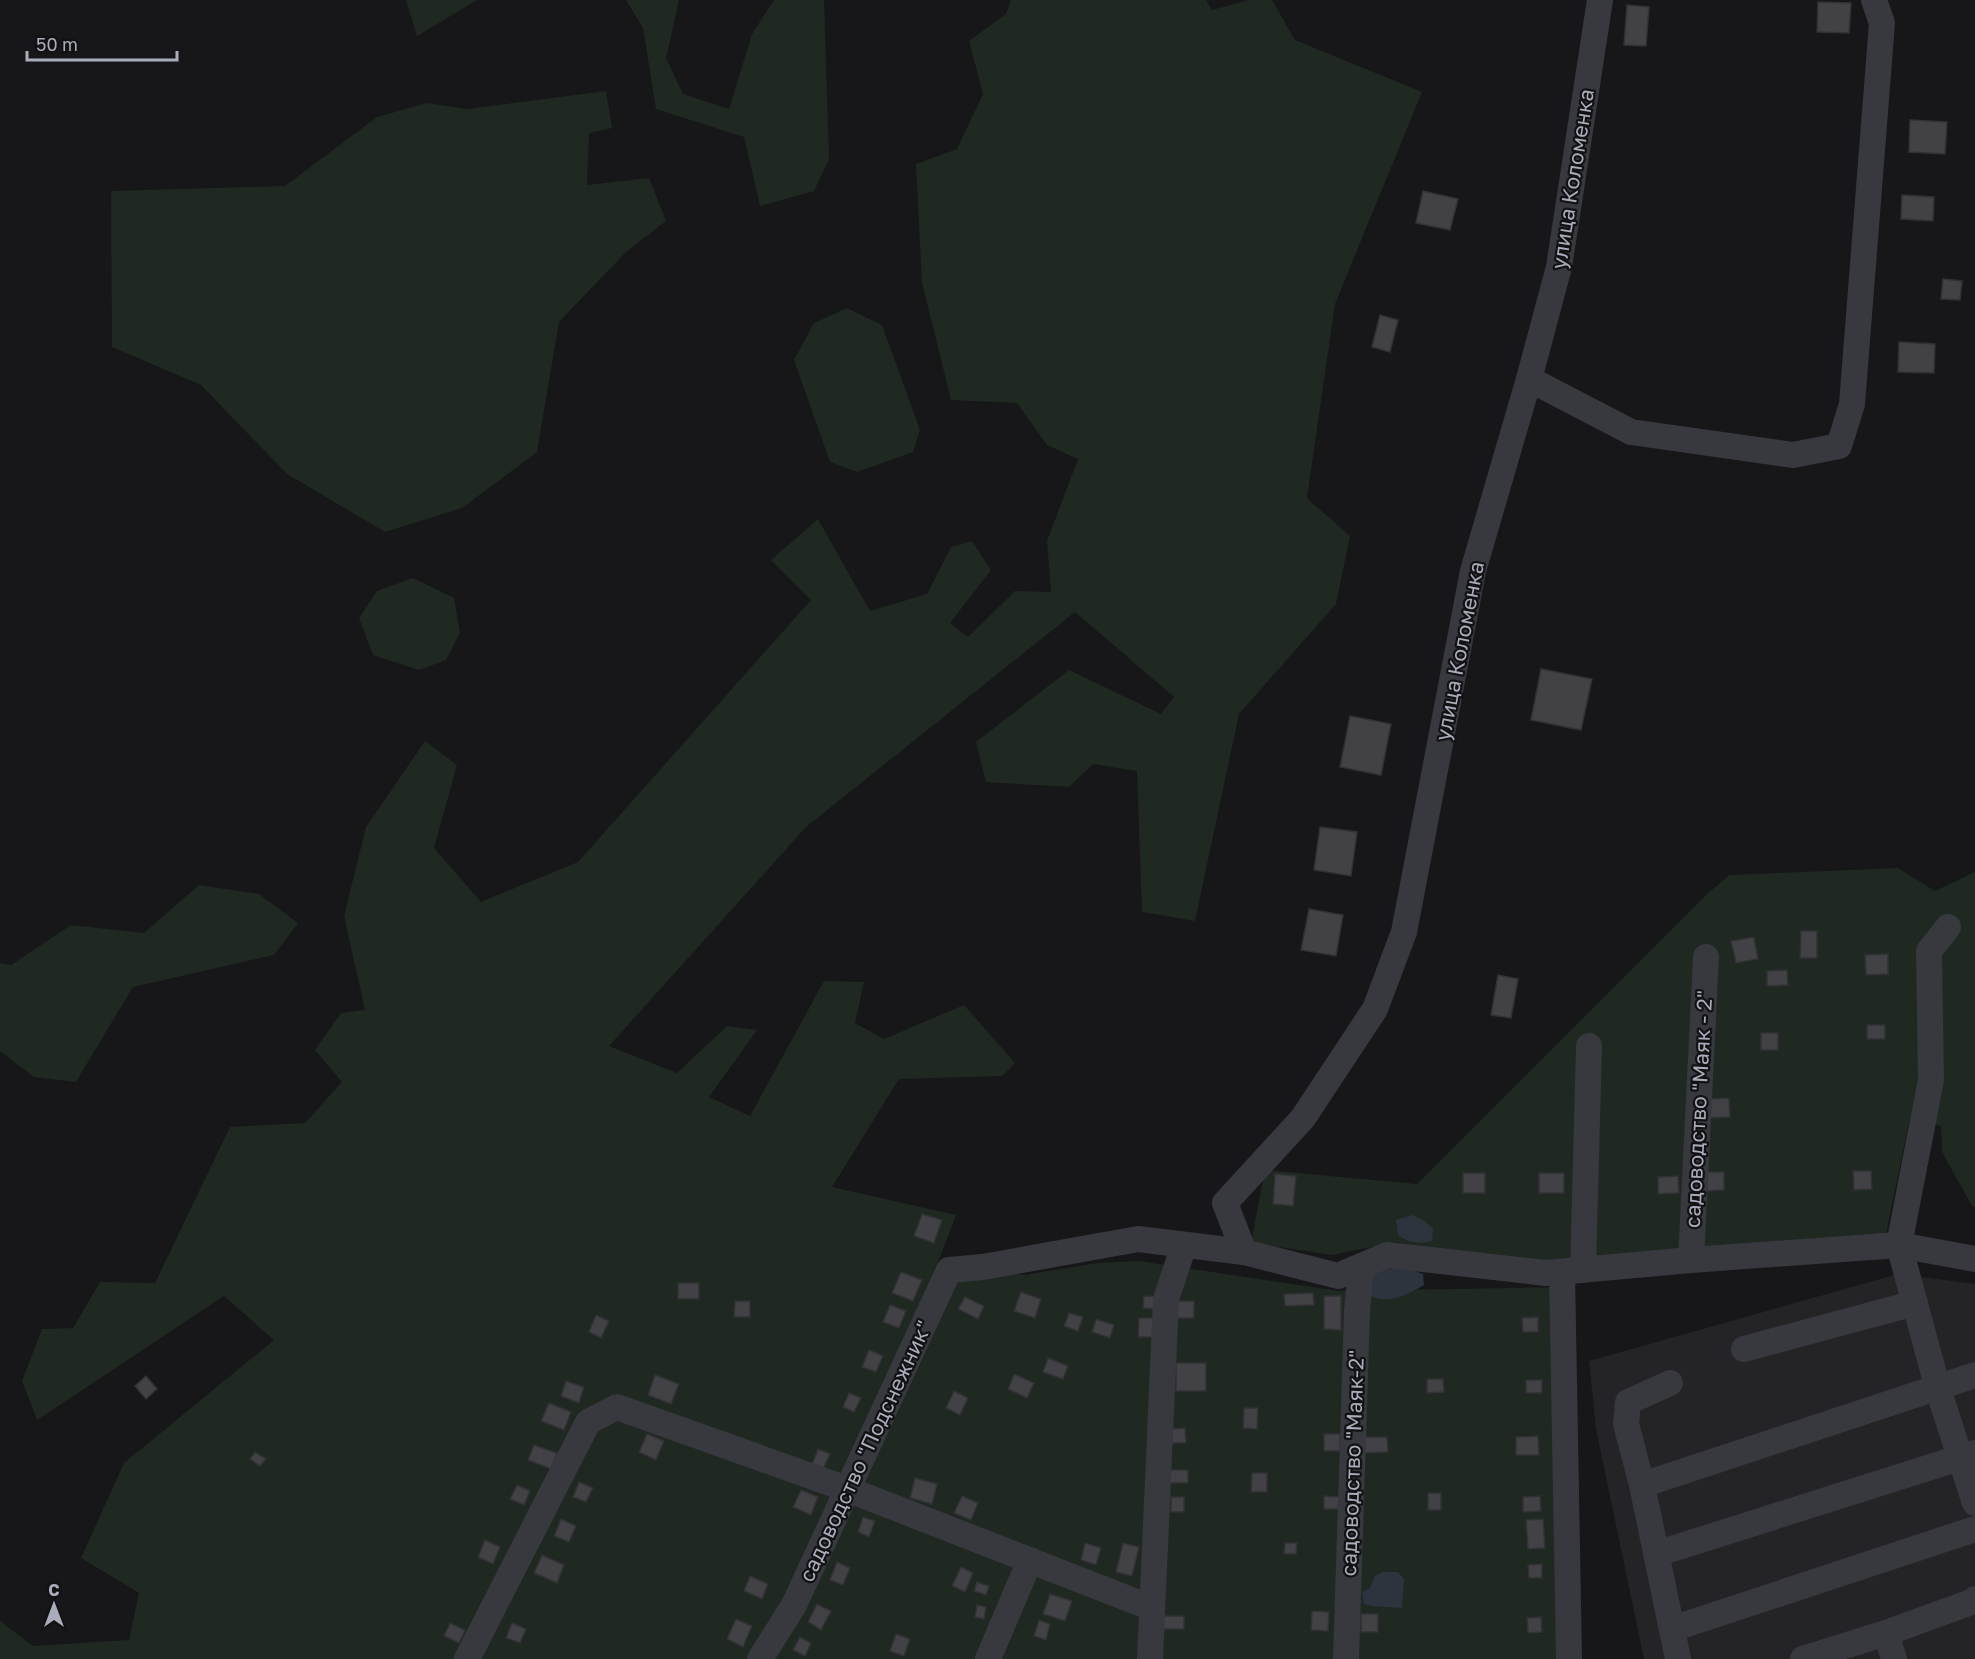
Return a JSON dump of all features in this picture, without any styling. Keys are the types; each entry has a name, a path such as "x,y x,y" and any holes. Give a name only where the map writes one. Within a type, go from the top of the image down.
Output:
{"street":[{"name":"улица Коломенка","path":"1244,1252 1225,1203 1303,1118 1375,1009 1404,932 1473,571 1559,267 1600,0"},
{"path":"1529,379 1631,432 1793,455 1839,446 1852,404 1882,23 1874,0"},
{"path":"1948,927 1929,951 1931,1080 1899,1245 1938,1389 1968,1455 1975,1503"},
{"name":"садоводство \"Маяк - 2\"","path":"1691,1260 1706,957"},
{"path":"1569,1659 1573,1270 1589,1046"},
{"name":"садоводство \"Подснежник\"","path":"760,1659 794,1605 949,1270 1138,1239 1184,1245"},
{"path":"1150,1659 1166,1299 1184,1245 1244,1252 1338,1276 1387,1255 1546,1273 1899,1245 1975,1259"},
{"name":"садоводство \"Маяк-2\"","path":"1346,1659 1357,1311 1361,1266"},
{"path":"1744,1348 1915,1303"},
{"path":"1642,1485 1975,1376"},
{"path":"1670,1383 1628,1402 1626,1424 1642,1485 1678,1659"},
{"path":"467,1659 588,1422 617,1407 847,1489 1152,1608"},
{"path":"1656,1554 1968,1455"},
{"path":"1672,1629 1975,1529"},
{"path":"988,1659 1030,1560"},
{"path":"1803,1659 1886,1633 1975,1600"},
{"path":"1886,1633 1894,1659"}],"shaded area":[{"path":"406,0 477,0 417,36"},
{"path":"626,0 679,0 666,58 683,94 729,109 752,34 774,0 824,0 829,159 814,191 760,206 744,137 656,109 643,28"},
{"path":"1011,0 1206,0 1212,10 1249,0 1272,0 1295,40 1422,92 1335,304 1307,498 1350,536 1336,604 1239,714 1195,921 1142,912 1137,771 1093,764 1069,787 986,782 976,742 1069,670 1161,714 1174,697 1075,612 806,827 609,1046 677,1073 727,1026 757,1030 709,1097 750,1116 824,981 864,982 855,1023 884,1039 964,1005 1015,1063 1002,1076 899,1079 832,1187 956,1215 938,1263 1024,1275 1098,1263 1139,1261 1339,1291 1565,1287 1567,1659 0,1659 0,1621 33,1646 129,1640 139,1593 81,1558 124,1463 274,1340 224,1296 37,1420 22,1381 42,1329 73,1328 100,1282 155,1283 230,1127 305,1123 342,1082 315,1050 341,1013 365,1010 344,916 366,827 425,741 457,765 434,848 481,902 578,862 811,600 771,560 818,519 870,611 927,594 951,547 972,541 991,570 950,623 968,637 1015,591 1051,592 1047,541 1078,459 1047,445 1017,403 951,400 922,283 916,164 957,149 983,94 969,41 1006,14"},
{"path":"606,91 612,128 589,133 587,185 649,178 666,221 626,252 559,322 537,452 462,508 385,532 287,474 201,385 112,347 111,191 285,186 377,117 427,103 467,109"},
{"path":"847,308 882,325 920,430 913,452 857,472 830,462 794,360 814,323"},
{"path":"413,578 454,598 460,633 446,660 419,670 373,655 359,618 377,591"},
{"path":"1898,868 1935,891 1975,872 1975,1207 1972,1206 1942,1152 1941,1126 1910,1118 1886,1234 1540,1264 1394,1242 1333,1255 1251,1243 1265,1170 1417,1184 1706,895 1729,875"},
{"path":"199,885 259,894 298,923 274,955 133,987 76,1082 34,1077 0,1051 0,963 11,965 71,925 144,933"},
{"path":"1412,1215 1423,1220 1433,1229 1432,1241 1414,1242 1398,1235 1396,1220"},
{"path":"1407,1268 1423,1274 1424,1285 1395,1298 1380,1299 1364,1294 1367,1276 1385,1269"},
{"path":"1898,1274 1975,1284 1975,1659 1644,1659 1596,1429 1589,1361"},
{"path":"1383,1572 1398,1572 1404,1579 1402,1608 1364,1604 1362,1592 1370,1588 1375,1576"}],"building":[{"path":"1818,2 1851,3 1849,33 1817,32"},
{"path":"1627,5 1649,7 1646,46 1624,45"},
{"path":"1910,120 1947,122 1945,154 1909,152"},
{"path":"1423,191 1458,199 1450,230 1416,223"},
{"path":"1902,195 1934,197 1933,221 1901,219"},
{"path":"1943,279 1962,281 1960,300 1941,299"},
{"path":"1380,315 1398,320 1390,352 1372,347"},
{"path":"1899,342 1935,344 1934,373 1898,372"},
{"path":"1541,669 1592,679 1581,730 1531,720"},
{"path":"1350,716 1391,724 1381,775 1340,767"},
{"path":"1320,827 1357,832 1351,876 1314,870"},
{"path":"1309,909 1343,915 1336,956 1301,950"},
{"path":"1801,931 1817,931 1817,958 1800,958"},
{"path":"1754,937 1758,959 1736,963 1731,941"},
{"path":"1888,954 1888,974 1866,975 1865,955"},
{"path":"1787,970 1788,985 1767,986 1767,971"},
{"path":"1498,975 1518,979 1511,1018 1491,1015"},
{"path":"1867,1025 1885,1025 1885,1039 1867,1039"},
{"path":"1761,1033 1778,1033 1778,1050 1761,1050"},
{"path":"1729,1098 1730,1117 1709,1118 1708,1099"},
{"path":"1853,1171 1871,1171 1872,1189 1854,1190"},
{"path":"1707,1172 1724,1172 1724,1190 1707,1191"},
{"path":"1463,1173 1485,1173 1485,1193 1463,1193"},
{"path":"1539,1173 1564,1173 1564,1193 1539,1193"},
{"path":"1275,1174 1296,1176 1293,1206 1273,1204"},
{"path":"1678,1176 1679,1193 1658,1194 1658,1177"},
{"path":"922,1214 942,1220 934,1243 914,1236"},
{"path":"901,1272 922,1280 913,1301 892,1293"},
{"path":"678,1283 699,1283 699,1299 678,1299"},
{"path":"1021,1292 1041,1299 1035,1318 1014,1311"},
{"path":"1313,1293 1314,1305 1285,1306 1284,1294"},
{"path":"1144,1296 1159,1297 1158,1309 1143,1308"},
{"path":"1324,1296 1341,1296 1341,1330 1324,1329"},
{"path":"965,1297 984,1306 978,1319 958,1309"},
{"path":"735,1301 750,1301 750,1317 734,1317"},
{"path":"1177,1301 1194,1301 1194,1318 1177,1318"},
{"path":"890,1305 906,1311 899,1328 883,1322"},
{"path":"1069,1313 1083,1317 1078,1331 1064,1326"},
{"path":"596,1315 609,1321 601,1338 589,1332"},
{"path":"1538,1317 1538,1332 1523,1332 1522,1318"},
{"path":"1139,1318 1154,1318 1153,1337 1138,1337"},
{"path":"1096,1319 1114,1325 1110,1338 1092,1332"},
{"path":"869,1350 883,1356 876,1372 862,1367"},
{"path":"1048,1358 1068,1366 1063,1379 1043,1372"},
{"path":"1176,1363 1206,1363 1206,1391 1176,1391"},
{"path":"1014,1374 1034,1383 1027,1398 1008,1389"},
{"path":"655,1375 679,1384 671,1404 648,1395"},
{"path":"146,1376 157,1389 146,1399 135,1386"},
{"path":"1427,1379 1443,1379 1444,1392 1427,1393"},
{"path":"1526,1380 1542,1380 1542,1393 1526,1393"},
{"path":"566,1381 584,1387 579,1403 561,1396"},
{"path":"954,1391 968,1398 960,1415 946,1408"},
{"path":"849,1393 861,1398 854,1412 843,1407"},
{"path":"549,1403 571,1412 564,1430 541,1421"},
{"path":"1244,1408 1258,1408 1257,1429 1243,1428"},
{"path":"1185,1428 1186,1443 1172,1443 1171,1429"},
{"path":"647,1434 664,1441 656,1460 639,1452"},
{"path":"1324,1434 1340,1434 1340,1451 1324,1451"},
{"path":"1538,1436 1539,1455 1516,1455 1516,1437"},
{"path":"1364,1437 1387,1437 1388,1452 1364,1453"},
{"path":"534,1445 557,1453 551,1469 528,1460"},
{"path":"818,1449 830,1454 823,1469 812,1464"},
{"path":"255,1452 266,1459 260,1466 250,1459"},
{"path":"1170,1470 1188,1470 1188,1483 1170,1483"},
{"path":"1252,1473 1267,1473 1267,1492 1251,1492"},
{"path":"915,1478 937,1484 932,1504 910,1498"},
{"path":"579,1482 593,1488 586,1502 573,1497"},
{"path":"517,1485 530,1491 524,1505 510,1499"},
{"path":"801,1490 818,1497 811,1515 793,1507"},
{"path":"1428,1493 1441,1493 1441,1510 1428,1510"},
{"path":"962,1496 978,1503 971,1520 954,1513"},
{"path":"1324,1496 1339,1497 1338,1509 1324,1509"},
{"path":"1540,1496 1541,1511 1523,1512 1523,1497"},
{"path":"1171,1497 1184,1497 1184,1512 1171,1512"},
{"path":"863,1517 875,1521 869,1537 858,1532"},
{"path":"561,1519 576,1526 569,1542 554,1536"},
{"path":"1543,1519 1545,1548 1528,1549 1526,1520"},
{"path":"485,1540 500,1547 493,1564 478,1557"},
{"path":"1085,1543 1101,1548 1096,1565 1081,1560"},
{"path":"1123,1543 1139,1547 1132,1576 1116,1572"},
{"path":"1285,1543 1297,1543 1296,1554 1284,1554"},
{"path":"542,1555 564,1565 557,1583 534,1573"},
{"path":"837,1562 850,1568 843,1585 830,1580"},
{"path":"1542,1564 1542,1578 1529,1578 1528,1565"},
{"path":"961,1567 973,1573 965,1592 952,1586"},
{"path":"750,1576 768,1584 762,1599 744,1591"},
{"path":"977,1582 989,1586 986,1595 974,1591"},
{"path":"1050,1594 1072,1601 1065,1621 1043,1614"},
{"path":"817,1604 831,1611 821,1630 808,1622"},
{"path":"977,1605 986,1607 984,1619 975,1617"},
{"path":"1312,1611 1329,1612 1328,1631 1311,1630"},
{"path":"1361,1614 1378,1614 1378,1632 1361,1632"},
{"path":"1159,1616 1184,1616 1184,1629 1159,1629"},
{"path":"1541,1617 1542,1632 1528,1633 1527,1618"},
{"path":"736,1619 752,1626 743,1647 727,1639"},
{"path":"1039,1620 1050,1624 1046,1640 1034,1636"},
{"path":"450,1623 465,1630 459,1643 444,1636"},
{"path":"512,1623 526,1629 520,1643 506,1638"},
{"path":"896,1634 910,1639 904,1656 890,1651"},
{"path":"800,1637 811,1643 805,1656 793,1650"}]}
